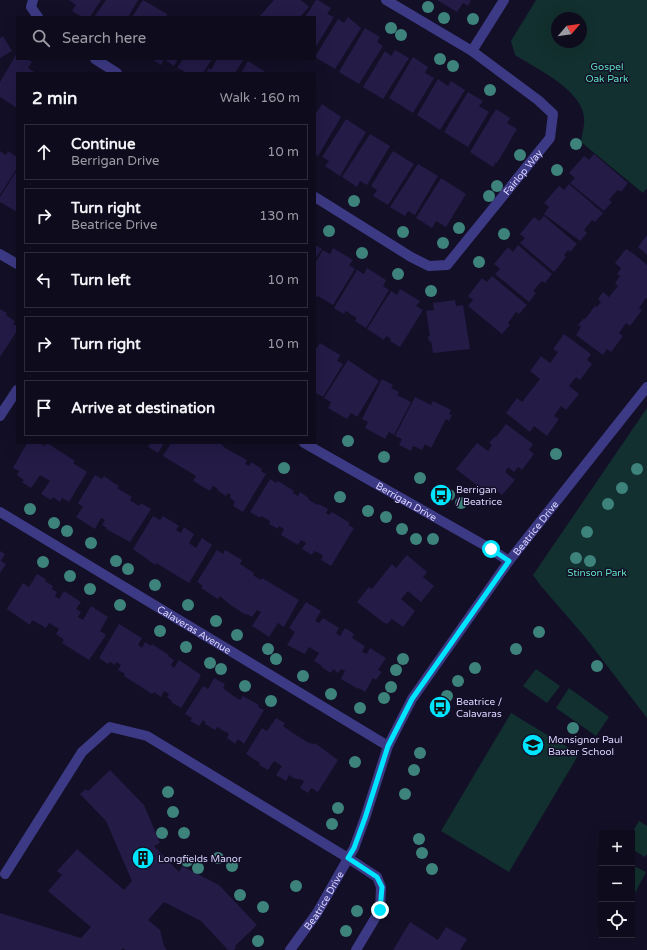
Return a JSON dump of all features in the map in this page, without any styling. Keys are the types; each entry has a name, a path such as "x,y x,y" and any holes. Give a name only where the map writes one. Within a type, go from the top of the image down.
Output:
{"street":[{"path":"33,0 31,7 37,16"},
{"name":"Fairlop Way","path":"316,198 411,257 429,266 446,265 550,138 554,114 538,100 472,51 386,0"},
{"path":"472,51 504,0"},
{"path":"97,60 115,72"},
{"path":"0,254 16,263"},
{"name":"Beatrice Drive","path":"290,950 317,913 354,848 388,746 412,699 509,561 647,387"},
{"path":"0,416 16,392"},
{"name":"Berrigan Drive","path":"306,444 484,545 509,561"},
{"name":"Calaveras Avenue","path":"0,512 388,746"},
{"path":"5,874 82,752 110,726 147,736 377,877 382,887 380,910 356,950"}],"green space":[{"name":"Gospel Oak Park","path":"536,0 647,0 647,188 643,193 581,142 584,117 581,107 575,97 546,73 515,55 511,41"},
{"name":"Stinson Park","path":"647,408 647,718 585,637 533,575"},
{"path":"536,669 560,686 547,703 523,686"},
{"path":"569,688 609,717 596,736 556,708"},
{"path":"511,713 579,754 509,872 441,831"},
{"path":"639,821 647,826 647,854 645,857 635,851 635,830 634,830"},
{"path":"635,866 646,872 635,893"}],"building":[{"path":"69,0 101,0 91,16 80,16 72,11 76,5"},
{"path":"106,0 138,0 129,16 95,16"},
{"path":"143,0 167,14 166,16 133,16"},
{"path":"274,0 301,0 309,7 301,16 260,16"},
{"path":"316,0 331,8 327,14 334,17 316,46 316,16 306,16"},
{"path":"437,0 471,0 468,6 463,3 457,12"},
{"path":"348,17 361,28 335,69 316,58 316,55 338,19 344,23"},
{"path":"365,28 380,37 377,42 383,46 359,84 339,72"},
{"path":"3,36 12,51 0,58 0,38"},
{"path":"395,50 409,58 383,99 363,87 385,51 391,56"},
{"path":"16,55 16,60 29,60 32,62 28,68 34,72 16,72 16,107 0,97 0,82"},
{"path":"413,57 428,67 425,73 434,78 413,113 389,98"},
{"path":"154,60 164,60 161,65"},
{"path":"165,60 177,60 174,66"},
{"path":"182,60 211,60 204,72 184,72 177,68"},
{"path":"216,60 243,60 236,72 207,72 209,68 211,70"},
{"path":"248,61 265,72 242,72"},
{"path":"438,79 448,86 451,81 465,90 440,130 417,115"},
{"path":"468,92 483,101 479,106 489,112 468,147 444,132"},
{"path":"322,104 341,117 318,156 316,155 316,113"},
{"path":"496,109 510,118 507,123 517,129 497,163 496,162 493,167 470,152"},
{"path":"346,119 366,132 340,176 325,166 329,161 322,157"},
{"path":"370,134 390,146 367,185 360,181 357,187 342,177"},
{"path":"0,151 6,155 8,151 16,156 16,170 0,195"},
{"path":"393,151 414,164 388,205 373,196 377,190 371,186"},
{"path":"594,154 628,183 621,192 618,190 612,196 609,200 612,202 604,211 570,183 575,178 569,173 584,156 589,160"},
{"path":"418,164 438,176 415,215 408,211 405,216 390,207"},
{"path":"16,172 16,211 0,202 0,197"},
{"path":"441,178 466,194 446,227 436,221 432,228 416,218"},
{"path":"569,184 603,213 595,222 592,220 584,230 587,233 580,241 544,214 549,207 544,203 559,186 564,190"},
{"path":"544,216 577,244 570,252 568,250 564,255 566,257 554,272 520,243 525,238 520,234 534,217 539,221"},
{"path":"647,235 647,255 638,247"},
{"path":"518,245 552,274 545,283 542,281 533,291 536,293 529,302 495,274 500,269 494,264 508,247 513,252"},
{"path":"316,246 322,249 316,258"},
{"path":"333,248 353,260 349,265 355,269 333,305 318,296 316,296 316,261 323,250 330,254"},
{"path":"626,249 647,265 647,299 646,298 639,308 642,310 630,326 626,323 619,333 623,336 611,352 607,349 603,355 576,335 581,327 578,325 584,318 585,319 595,306 597,307 601,302 598,299 603,292 609,297 618,286 615,283 620,276 617,274 621,268 615,263"},
{"path":"367,268 386,280 383,286 389,290 366,328 355,321 357,318 346,311 344,314 334,308 357,270 364,274"},
{"path":"492,276 527,305 519,314 516,312 508,323 510,325 502,334 468,306 473,300 468,296 482,278 487,282"},
{"path":"400,289 420,301 416,306 423,310 400,347 390,341 391,339 386,336 384,340 367,329 391,291 397,295"},
{"path":"455,300 456,306 463,305 470,349 433,353 431,341 429,342 428,336 430,336 426,311 434,310 433,303"},
{"path":"0,309 7,313 6,315 15,321 13,324 16,326 16,333 0,357"},
{"path":"564,334 591,354 587,360 592,364 580,380 576,377 569,386 579,394 566,410 561,406 554,416 559,419 547,436 534,426 530,432 506,413 517,398 522,402 540,379 530,371 541,356 550,363 558,352 553,349"},
{"path":"320,343 340,355 337,361 343,364 323,397 316,393 317,348"},
{"path":"348,360 379,381 357,417 351,413 347,419 328,408 331,402 324,398"},
{"path":"382,379 393,385 391,388 399,392 397,395 411,402 394,435 389,432 385,439 365,428 368,422 362,419"},
{"path":"415,397 431,405 433,401 451,410 449,414 452,415 449,421 446,419 431,448 425,444 422,450 413,446 411,451 399,445 402,439 395,436"},
{"path":"506,424 533,444 529,450 534,454 522,470 518,467 514,472 508,467 505,472 515,480 502,495 493,488 488,494 456,469 477,443 488,451 492,445 489,443 495,436 496,437"},
{"path":"26,444 42,444 45,446 49,444 75,461 73,463 87,472 69,502 62,498 60,502 53,497 51,500 41,494 50,481 40,475 31,488 22,482 24,480 17,475 19,471 13,468"},
{"path":"150,444 163,444 158,453 148,447"},
{"path":"170,444 221,444 225,448 247,460 245,464 249,466 251,462 262,469 261,471 266,474 243,512 233,506 235,502 230,498 231,495 228,493 226,496 213,486 210,491 193,481 196,476 163,456"},
{"path":"95,475 102,479 104,476 119,486 117,488 132,497 130,500 139,506 141,503 151,509 130,542 106,529 107,528 102,525 105,520 101,518 95,529 76,517 83,507 78,503"},
{"path":"270,479 276,483 278,481 294,491 293,493 298,496 300,492 314,503 328,509 326,513 329,515 332,512 350,523 348,525 354,528 331,566 321,560 323,556 319,553 314,551 312,555 302,549 306,543 301,540 298,545 281,535 284,529 279,526 278,529 269,524 270,521 261,516 260,518 250,512"},
{"path":"153,516 160,520 163,516 179,526 176,530 181,533 184,527 194,534 189,543 196,548 202,538 212,545 189,583 156,563 155,565 133,549"},
{"path":"217,550 223,554 225,550 242,560 240,564 254,573 253,575 261,580 262,578 299,600 284,627 278,623 269,637 252,626 261,612 257,610 252,617 247,614 246,615 220,596 218,599 201,588 203,586 197,582"},
{"path":"0,551 5,554 1,561 6,564 0,573"},
{"path":"407,555 427,572 423,577 434,586 421,602 408,591 401,599 415,611 403,627 392,619 387,624 383,622 357,602 369,587 372,589 392,564 396,568"},
{"path":"37,574 46,579 45,581 53,586 52,589 57,592 55,596 59,599 64,591 81,602 76,609 81,612 78,617 83,620 91,606 108,617 100,631 106,635 89,660 62,643 64,640 56,634 59,629 49,623 46,628 32,620 30,625 7,609 23,583 29,587"},
{"path":"306,602 321,611 315,621 319,623 323,618 339,628 336,633 340,636 345,628 354,634 352,638 365,646 362,652 367,654 370,648 386,658 378,670 382,672 376,680 373,678 365,692 341,679 345,671 341,669 338,673 333,669 331,673 321,667 322,666 314,661 319,653 309,647 305,654 287,645 295,632 289,628"},
{"path":"119,624 142,638 138,645 142,648 145,642 151,646 152,644 169,655 168,656 174,660 171,665 174,668 179,660 201,675 181,708 171,702 172,701 167,697 169,694 164,691 161,697 154,692 152,694 124,676 125,674 118,670 121,665 116,662 115,665 110,662 108,664 99,658"},
{"path":"214,678 225,684 223,688 235,697 240,700 243,696 259,705 258,707 264,710 244,744 238,739 235,744 227,738 229,734 217,727 215,730 205,724 206,723 203,720 199,726 190,721 192,718 185,714 203,686 208,689"},
{"path":"276,718 285,723 283,726 296,735 309,743 315,743 338,760 318,792 311,788 308,793 300,788 304,781 300,779 295,779 289,775 286,781 276,775 282,766 274,761 268,770 259,765 260,763 246,754 262,728 267,731"},
{"name":"Longfields Manor","path":"110,770 144,805 160,843 154,846 179,872 182,866 219,885 257,925 235,946 236,948 234,950 228,950 201,921 164,902 148,920 160,930 164,946 167,950 125,950 123,948 121,950 0,950 0,913 81,938 91,927 48,891 62,875 57,871 77,849 124,890 132,881 106,821 80,794 86,789 88,791"},
{"path":"410,922 438,940 446,927 467,939 460,950 393,950"}],"place":[{"name":"Berrigan / Beatrice","path":"441,495"},
{"name":"Beatrice / Calavaras","path":"440,707"},
{"name":"Monsignor Paul Baxter School","path":"533,745"},
{"name":"Longfields Manor","path":"143,858"}],"route":[{"path":"380,910 382,887 377,877 348,858 354,848 365,818 388,746 403,715 412,699 509,561 491,549"}]}
